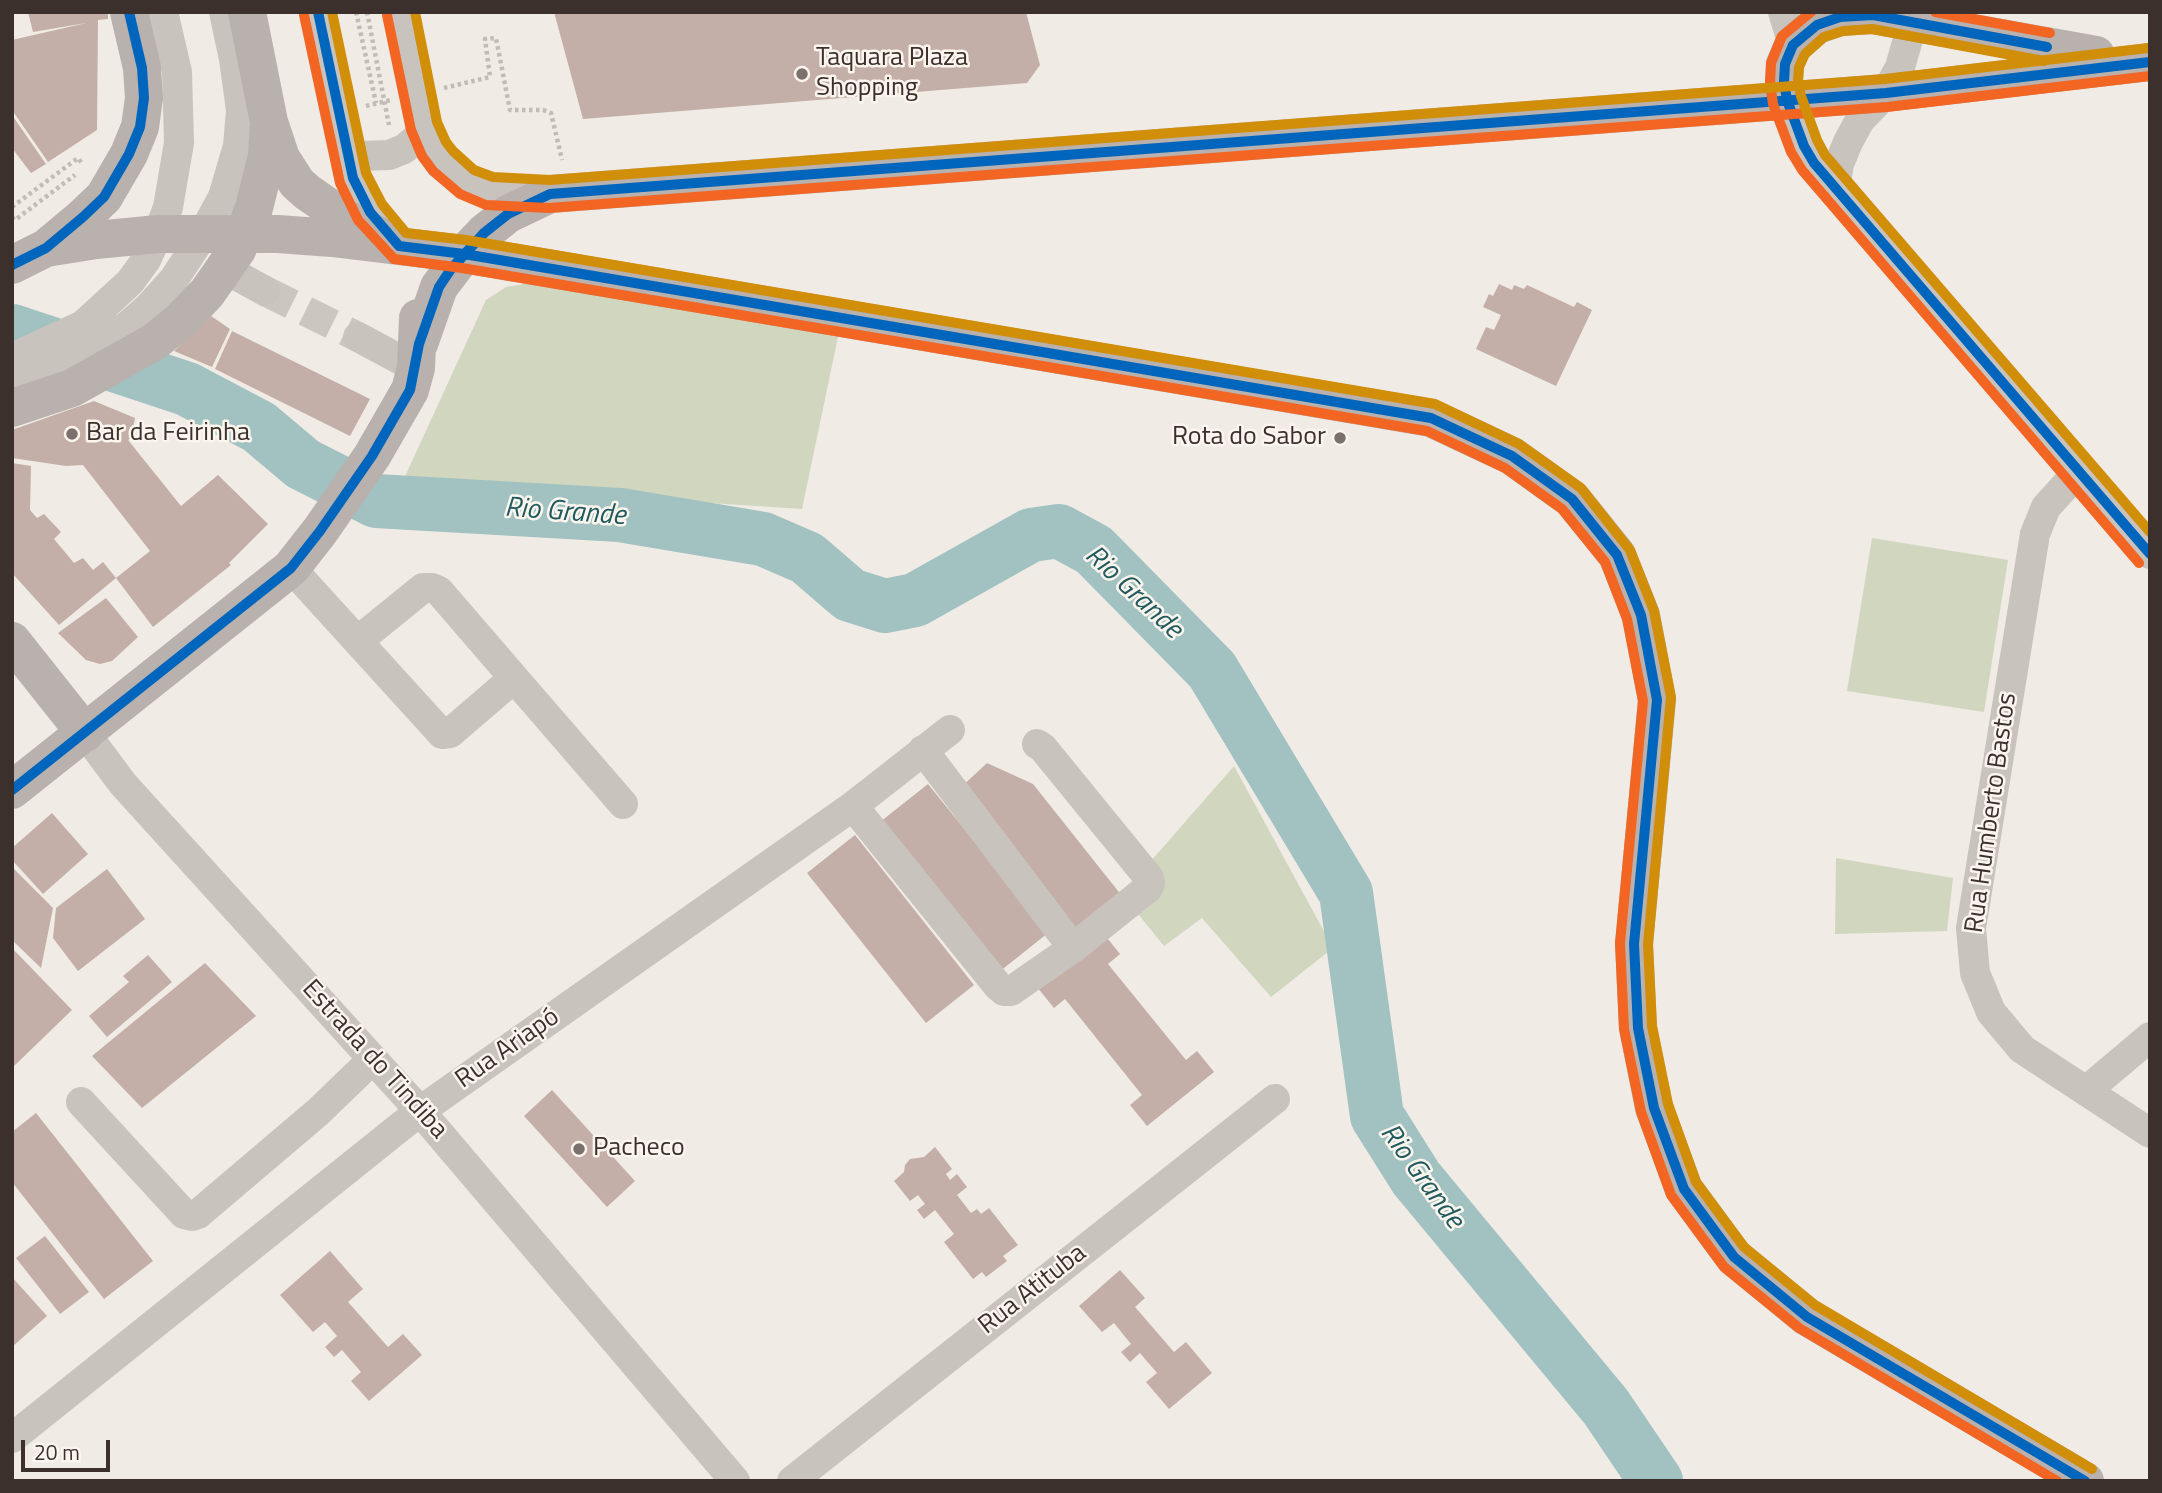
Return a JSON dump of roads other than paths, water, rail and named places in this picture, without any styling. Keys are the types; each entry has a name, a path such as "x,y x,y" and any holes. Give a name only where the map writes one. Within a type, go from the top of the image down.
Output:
{"main road":[{"path":"12,265 46,248 104,197 130,154 140,127 144,97 142,68 129,12"},
{"path":"247,12 269,122 281,158 298,183 343,217 400,246 417,291 417,356"},
{"path":"1787,100 1784,82 1788,28 1817,25 1856,14 1913,17 2146,63"},
{"path":"12,790 291,568 372,456 410,390 417,356 439,287 484,233 557,182 1886,93 2146,63"},
{"path":"12,408 72,388 154,342 198,302 225,269 244,234 254,208 267,156 269,122"},
{"path":"46,248 158,234 204,233 332,238 464,254 521,266 1431,418 1512,456 1572,499 1617,555 1641,615 1657,700 1634,944 1638,1028 1654,1108 1685,1189 1734,1257 1807,1317 2085,1481"},
{"name":"Estrada do Tindiba","path":"12,641 85,733"}],"street":[{"path":"12,384 91,334 146,260 158,234 168,207 180,144 177,72 163,12"},
{"path":"12,358 91,334 127,327 174,279 204,233 223,197 238,146 240,110 234,59 223,12"},
{"path":"318,12 353,178 370,212 400,246"},
{"path":"401,12 424,126 434,149 443,161 467,182 490,191 557,182"},
{"path":"1835,188 1839,163 1848,142 1860,120 1886,93 1900,67 1913,17"},
{"path":"1787,100 1804,146 1835,188 2150,554"},
{"path":"347,153 359,156 389,155 404,149 416,139 424,126"},
{"path":"225,269 265,291"},
{"path":"358,337 417,356"},
{"name":"Rua Humberto Bastos","path":"2080,470 2046,507 2035,534 1971,928 1975,972 1991,1012 2022,1049 2150,1133"},
{"path":"291,568 442,734 450,733 514,678"},
{"path":"359,640 423,588 439,591 623,804"},
{"name":"Rua Ariapó","path":"12,1438 420,1111 853,806 950,730"},
{"name":"Estrada do Tindiba","path":"85,733 123,784 420,1111 734,1481"},
{"path":"853,806 998,986 1004,991 1011,991 1073,948 1148,888 1149,878 1044,748 1037,744"},
{"path":"923,750 1073,948"},
{"path":"2086,1091 2150,1037"},
{"path":"81,1102 184,1214 192,1216 198,1214 318,1112 373,1059"},
{"name":"Rua Atituba","path":"792,1481 1275,1099"}],"waterway":[{"name":"Rio Grande","path":"12,331 187,389 259,427 303,464 376,501 620,515 763,539 807,558 850,595 885,606 915,600 1031,535 1059,531 1094,550 1212,670 1346,893 1377,1116 1416,1178 1606,1407 1656,1481"}],"tunnel":[{"path":"265,291 358,337"}],"place":[{"name":"Taquara Plaza Shopping","path":"802,74"},
{"name":"Bar da Feirinha","path":"72,434"},
{"name":"Rota do Sabor","path":"1340,438"},
{"name":"Pacheco","path":"579,1149"}]}
